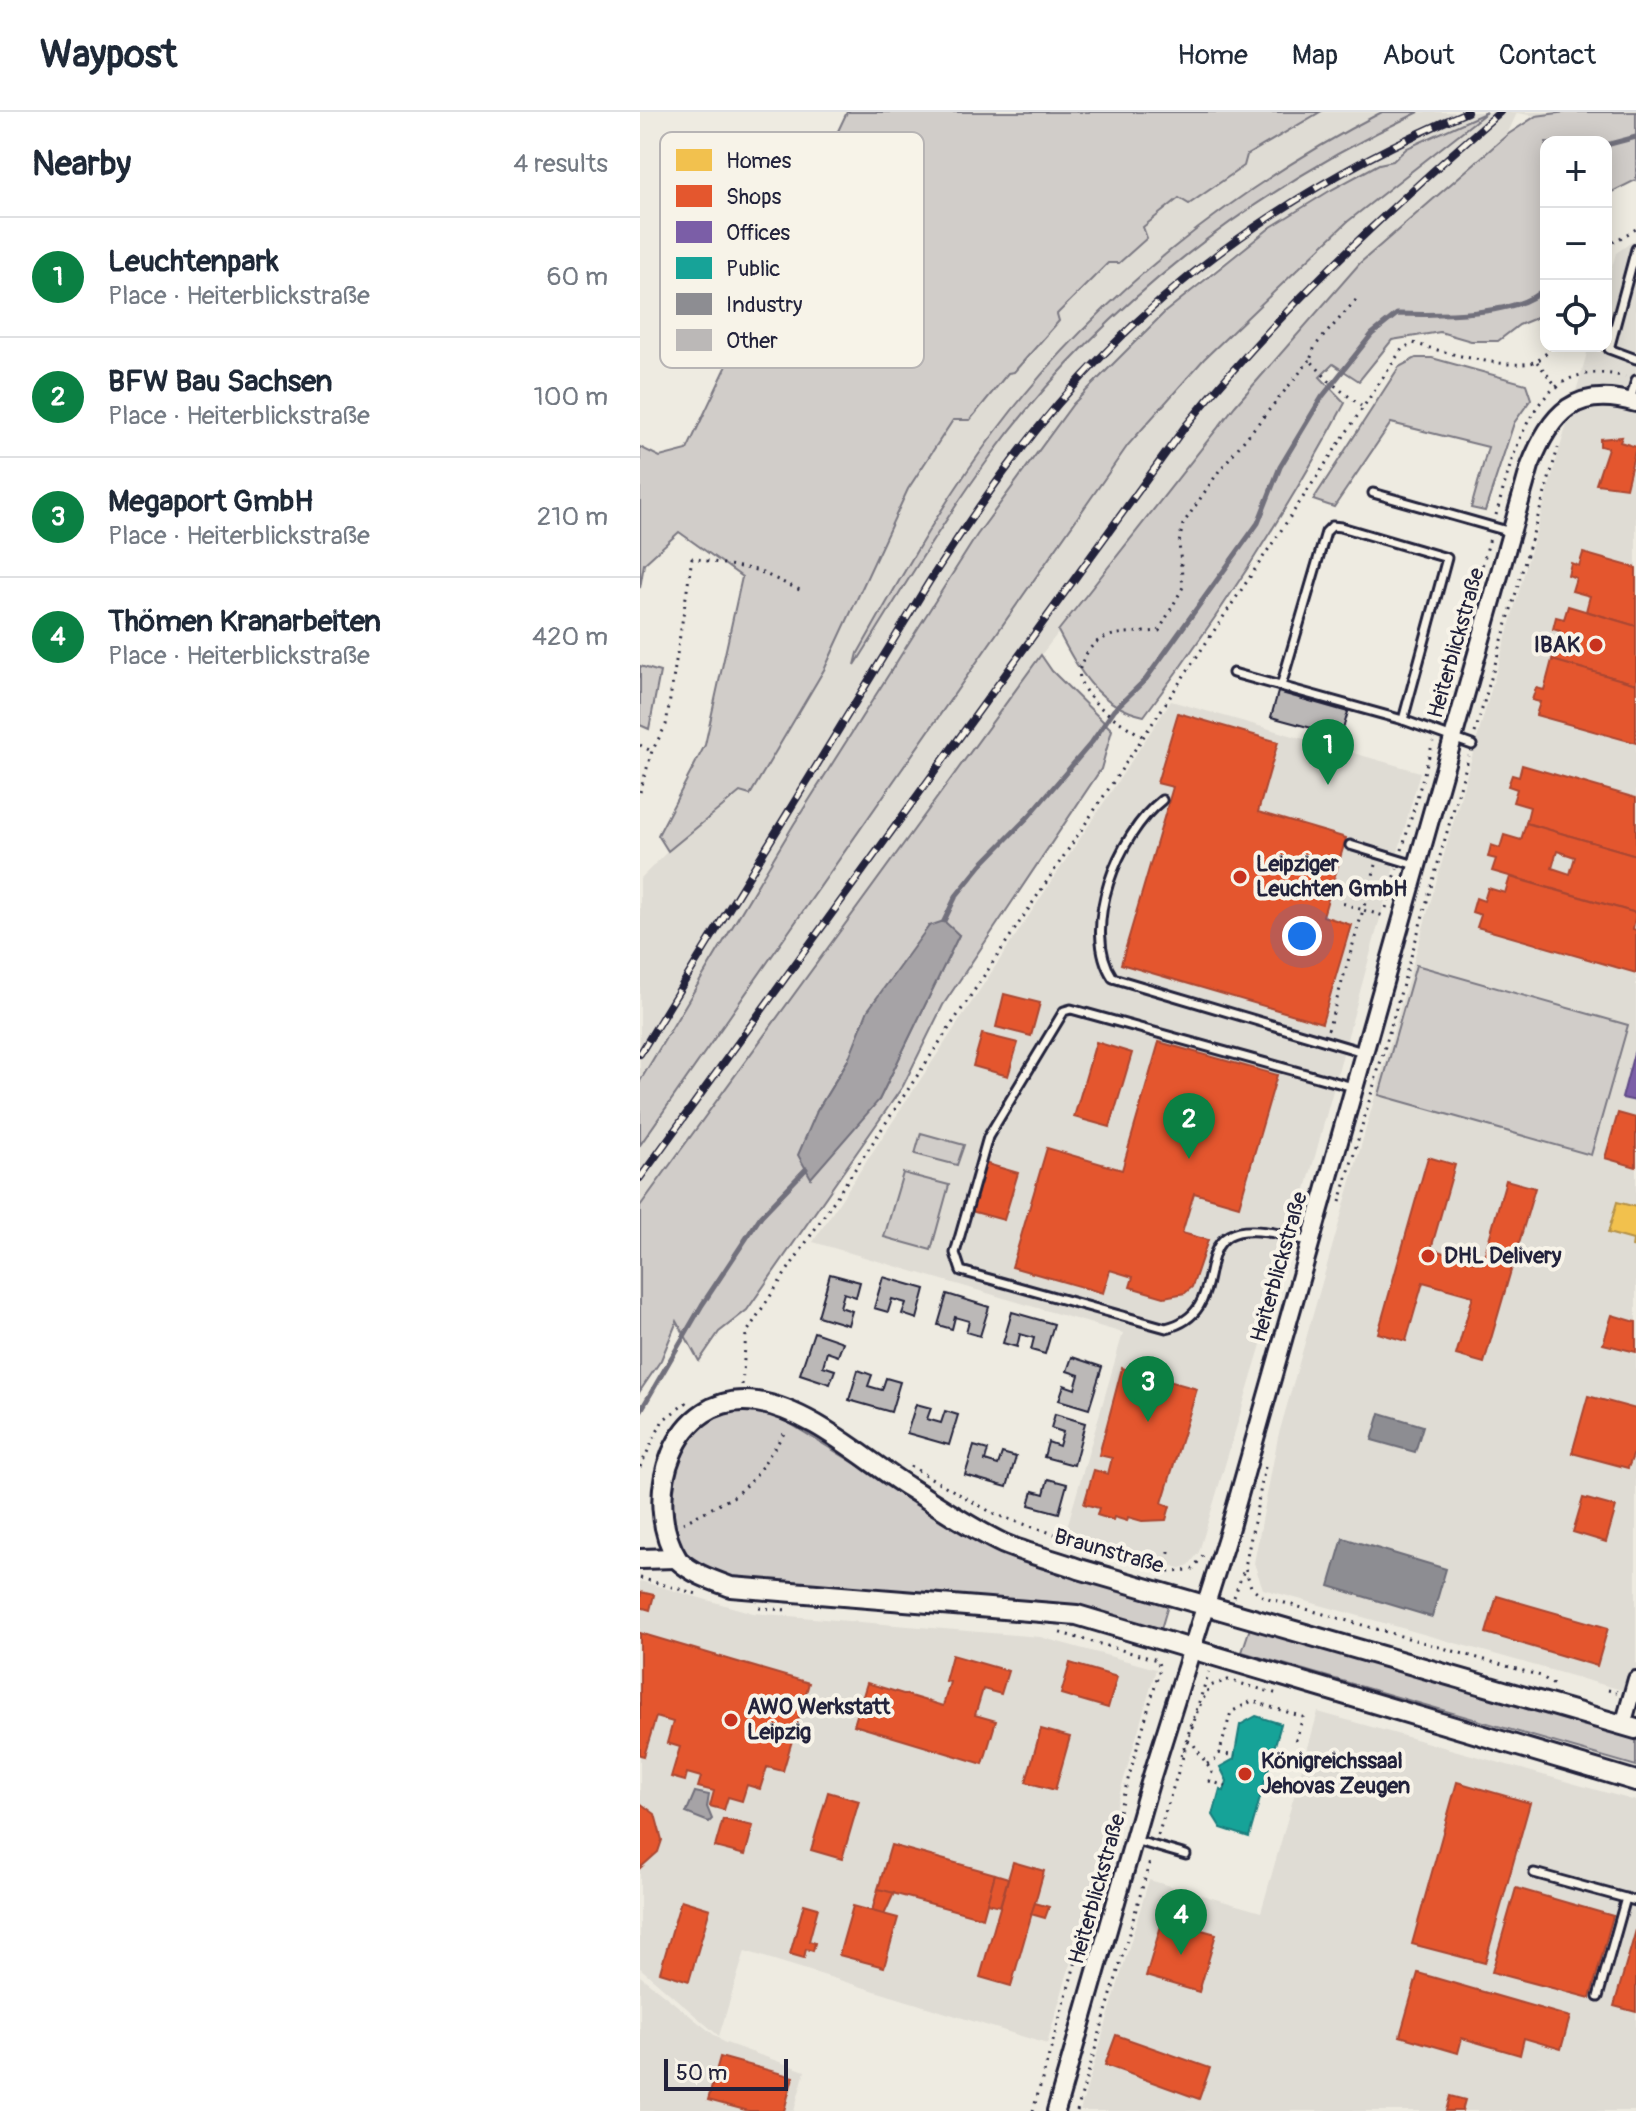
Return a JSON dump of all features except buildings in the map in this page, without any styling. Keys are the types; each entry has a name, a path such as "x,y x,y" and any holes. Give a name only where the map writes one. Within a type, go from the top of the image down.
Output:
{"main road":[{"name":"Braunstraße","path":"675,1558 648,1507 655,1466 675,1432 694,1417 718,1406 756,1402 796,1414 910,1489 1003,1543 1079,1569 1629,1727"},
{"path":"640,1559 675,1558 694,1572 731,1587 1077,1615 1636,1781"}],"street":[{"path":"1571,405 1586,398 1616,397 1633,402"},
{"name":"Heiterblickstraße","path":"1056,2111 1206,1604 1511,532 1543,434 1553,419 1571,405"},
{"path":"1629,1727 1636,1679"}],"lane":[{"path":"1636,249 1609,349 1636,359"},
{"path":"1633,402 1636,380"},
{"path":"1373,493 1511,532"},
{"path":"1281,686 1326,532 1332,526 1341,527 1447,558 1403,720"},
{"path":"1233,673 1403,720 1472,745"},
{"path":"1162,800 1144,814 1129,834 1115,868 1102,919 1103,962 1113,978 1363,1052"},
{"path":"1350,845 1415,865"},
{"path":"1309,1242 1252,1228 1240,1229 1215,1251 1204,1298 1195,1314 1182,1325 1166,1328 961,1271 955,1253 988,1137 1064,1011 1071,1009 1353,1087"},
{"path":"1134,1840 1186,1855"},
{"path":"1534,1873 1636,1901"},
{"path":"1598,1997 1626,1898"}],"path":[{"path":"1612,243 1636,229"},
{"path":"1142,736 1102,709 1079,675 1089,648 1103,638 1119,634 1159,631 1183,587 1179,543 1183,524 1219,471 1310,360 1315,346 1356,300"},
{"path":"743,1376 746,1334 761,1310 1361,406 1402,349 1413,343 1507,364 1537,362 1547,352"},
{"path":"1310,360 1329,381 1361,406"},
{"path":"1537,362 1571,405"},
{"path":"1336,1216 1562,438"},
{"path":"640,792 652,751 666,725 692,558 756,570 802,591"},
{"path":"640,745 652,751"},
{"path":"1325,1041 1380,854"},
{"path":"1342,903 1384,916"},
{"path":"742,1385 753,1386"},
{"path":"672,1528 733,1497 754,1478 788,1428"},
{"path":"901,1460 996,1515 1164,1570 1179,1573 1192,1570"},
{"path":"1266,1465 1245,1567 1251,1587 1264,1597 1541,1676"},
{"path":"1164,1570 1171,1546"},
{"path":"1033,2111 1160,1668"},
{"path":"1077,2111 1198,1709 1210,1686 1228,1680 1283,1696"},
{"path":"1207,1764 1218,1758 1231,1712 1252,1701 1303,1717 1295,1743"},
{"path":"1188,1741 1192,1742 1212,1772 1209,1782 1226,1786"},
{"path":"1219,1753 1235,1756"}],"shaded area":[{"path":"847,112 1320,112 1247,155 1244,166 1189,204 1179,198 1143,227 1147,238 1119,263 1108,263 1057,314 1059,321 1014,372 1008,373 970,420 953,420 908,489 825,668 750,795 740,792 668,851 658,835 705,745 742,577 679,532 644,564 640,588 640,447 660,457 687,450 726,368 924,368 924,132 838,132"},
{"path":"1291,112 1485,112 1407,148 1393,161 1379,164 1271,227 1204,277 1073,404 977,535 794,824 640,1081 640,879 668,851 740,792 751,794 825,668 908,489 953,420 1082,270"},
{"path":"1382,112 1419,112 1296,178 1238,217 1183,258 1080,351 1033,402 990,457 937,534 855,665 858,653 890,596 958,485 1035,382 1078,335 1123,291 1221,211 1273,175"},
{"path":"1487,112 1566,112 1536,116 1517,113 1507,135 1360,263 1235,406 1041,655 640,1206 640,1145 1128,445 1204,359 1347,222"},
{"path":"1487,112 1347,222 1204,359 1128,445 640,1145 640,1081 794,824 977,535 1073,404 1165,312 1271,227 1379,164 1393,161 1407,148"},
{"path":"1566,112 1636,112 1636,180 1612,192 1612,136 1540,136 1540,316 1519,325 1498,341 1471,341 1440,332 1392,340 1359,381 1333,364 1320,377 1345,403 1250,564 1144,716 1114,704 1082,673 1058,631 1235,406 1360,263 1507,135 1536,116"},
{"path":"1636,239 1636,1694 1263,1589 1254,1563 1278,1437 1587,352 1612,352 1612,267 1616,253"},
{"path":"1416,358 1432,358 1526,384 1531,399 1514,423 1485,511 1471,508 1488,447 1391,423 1334,507 1313,500 1399,367"},
{"path":"1041,655 1052,671 1112,730 1101,769 943,1005 903,1086 747,1310 719,1332 699,1361 677,1321 661,1360 640,1391 640,1206","holes":["929,926 959,935 879,1100 817,1111"]},
{"path":"640,666 660,672 649,729 640,725"},
{"path":"1171,701 1420,772 1291,1244 1199,1552 1189,1565 1180,1568 1065,1534 1123,1333 813,1242"},
{"path":"944,921 959,935 879,1100 811,1178 798,1155 817,1111 848,1060 868,1010 929,926"},
{"path":"1416,965 1628,1025 1591,1155 1379,1095"},
{"path":"921,1133 964,1145 957,1165 915,1154"},
{"path":"903,1173 949,1185 931,1250 884,1237"},
{"path":"746,1409 779,1417 982,1541 1169,1602 1161,1629 1079,1608 732,1579 699,1566 671,1538 671,1453 704,1423 723,1414"},
{"path":"640,1581 753,1613 1040,1637 1156,1669 1047,2044 745,1951 719,2036 640,1968"},
{"path":"1251,1625 1636,1736 1636,1766 1242,1652"},
{"path":"1318,1712 1636,1801 1636,2111 1080,2111 1149,1880 1261,1912"},
{"path":"695,1792 709,1795 707,1807 712,1819 709,1822 686,1813"},
{"path":"640,1976 723,2042 805,2071 794,2111 640,2111"}],"waterway":[{"path":"1612,143 1636,137"},
{"path":"944,921 956,896 981,865 1029,816 1092,742 1114,710 1146,679 1258,523 1280,467 1322,397 1372,334 1397,314 1454,314 1497,309 1517,304 1540,292"},
{"path":"640,1412 702,1305 761,1216 806,1169"}],"railway":[{"path":"640,1054 929,582 1033,434 1081,378 1186,278 1274,214 1369,158 1467,112"},
{"path":"640,1178 1184,428 1296,302 1500,112"}],"place":[{"name":"IBAK","path":"1596,645"},
{"name":"Leuchtenpark","path":"1328,785"},
{"name":"Leipziger Leuchten GmbH","path":"1240,877"},
{"name":"BFW Bau Sachsen","path":"1189,1159"},
{"name":"DHL Delivery","path":"1428,1256"},
{"name":"Megaport GmbH","path":"1148,1422"},
{"name":"AWO Werkstatt Leipzig","path":"731,1720"},
{"name":"Königreichssaal Jehovas Zeugen","path":"1245,1774"},
{"name":"Thömen Kranarbeiten","path":"1181,1955"}]}
